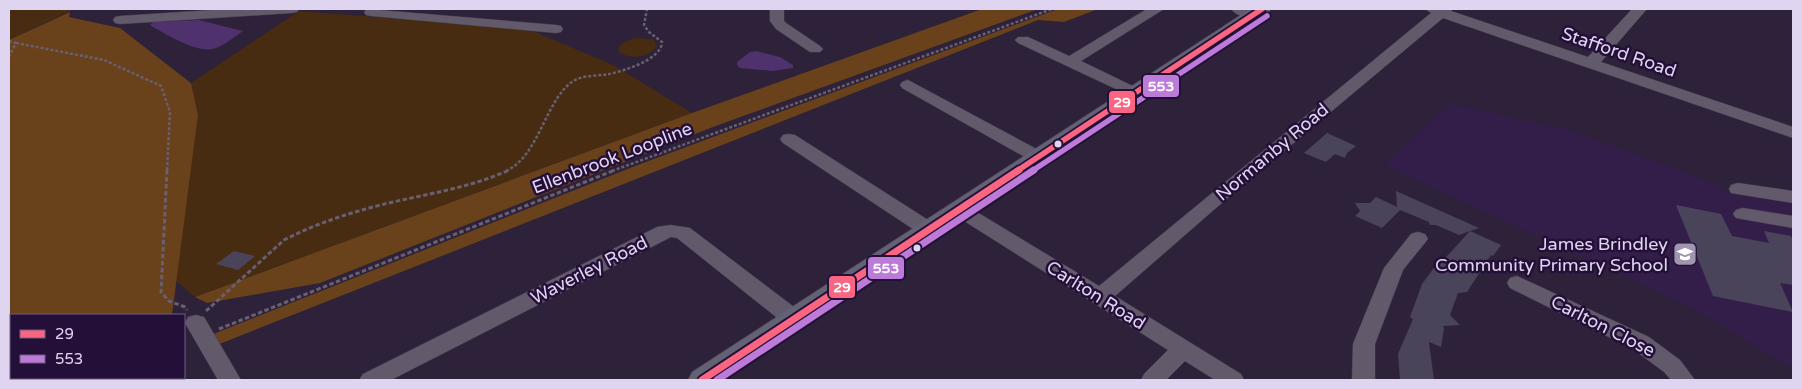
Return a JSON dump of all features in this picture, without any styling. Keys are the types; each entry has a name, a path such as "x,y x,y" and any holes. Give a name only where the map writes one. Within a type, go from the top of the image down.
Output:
{"main road":[{"path":"702,380 1135,93 1251,11"}],"street":[{"path":"120,20 292,9"},
{"path":"777,9 777,21 792,35 815,49"},
{"path":"1069,62 1158,9"},
{"path":"1591,63 1640,9"},
{"name":"Stafford Road","path":"1439,10 1793,133"},
{"name":"Normanby Road","path":"1100,297 1439,10"},
{"path":"371,12 469,18 556,30"},
{"path":"771,38 792,35"},
{"path":"1023,40 1135,93"},
{"path":"909,85 1038,156"},
{"path":"789,139 929,230"},
{"path":"1738,189 1793,197"},
{"name":"Carlton Road","path":"960,210 1233,380"},
{"path":"1743,214 1793,222"},
{"name":"Waverley Road","path":"371,380 664,232 683,233 794,319"},
{"path":"1363,380 1362,353 1367,336 1394,268 1418,239"},
{"name":"Carlton Close","path":"1516,283 1538,299 1641,342 1672,366 1684,380"},
{"path":"199,329 230,380"},
{"path":"1152,380 1184,349"}],"path":[{"path":"199,329 204,312 284,240 299,232 333,219 409,198 453,190 518,166 558,99 571,82 579,78 620,72 659,52 662,48 662,42 644,28 643,22 647,9"},
{"name":"Ellenbrook Loopline","path":"199,329 623,167 1052,9"},
{"path":"9,41 104,60 161,86 170,112 161,292 169,301 185,307 199,329"},
{"path":"9,56 16,43"}],"shaded area":[{"path":"9,9 74,9 9,40"},
{"path":"982,9 1038,9 713,127 320,283 207,303 195,297 692,113"},
{"path":"1058,9 1098,9 1064,22 1038,20 217,345 211,335 635,166"},
{"path":"299,11 528,29 613,65 692,113 195,297 176,281 198,115 191,83"},
{"path":"70,12 69,17 120,28 191,83 198,115 172,314 10,314 10,379 140,379 138,380 9,380 9,40"},
{"path":"199,20 243,31 220,46 205,49 180,42 150,25 153,22"},
{"path":"634,38 653,39 657,46 649,53 638,57 627,56 618,50 621,44"},
{"path":"756,51 780,57 793,65 793,68 773,71 740,68 737,65 737,62 750,52"},
{"name":"James Brindley Community Primary School","path":"1449,103 1573,131 1722,186 1724,192 1793,202 1793,366 1784,364 1690,307 1384,165"}],"building":[{"path":"1327,133 1356,146 1347,153 1345,158 1335,154 1326,162 1304,153"},
{"path":"1396,191 1479,228 1459,235 1436,225 1430,225 1429,222 1400,210 1382,228 1355,216 1360,211 1355,203 1370,203 1376,197 1397,207"},
{"path":"1676,205 1721,214 1732,236 1769,243 1764,231 1791,236 1793,241 1793,285 1780,283 1793,312 1713,296"},
{"path":"1470,231 1501,245 1493,256 1491,255 1467,292 1458,293 1450,315 1460,325 1443,326 1441,347 1429,342 1434,380 1400,380 1398,354 1413,319 1410,317 1422,284 1439,261 1441,262"},
{"path":"234,251 255,256 238,270 216,264"}],"transit line":[{"name":"29","path":"702,380 1262,9"},
{"name":"553","path":"717,380 1267,16"}],"place":[{"name":"James Brindley Community Primary School","path":"1685,254"}]}
